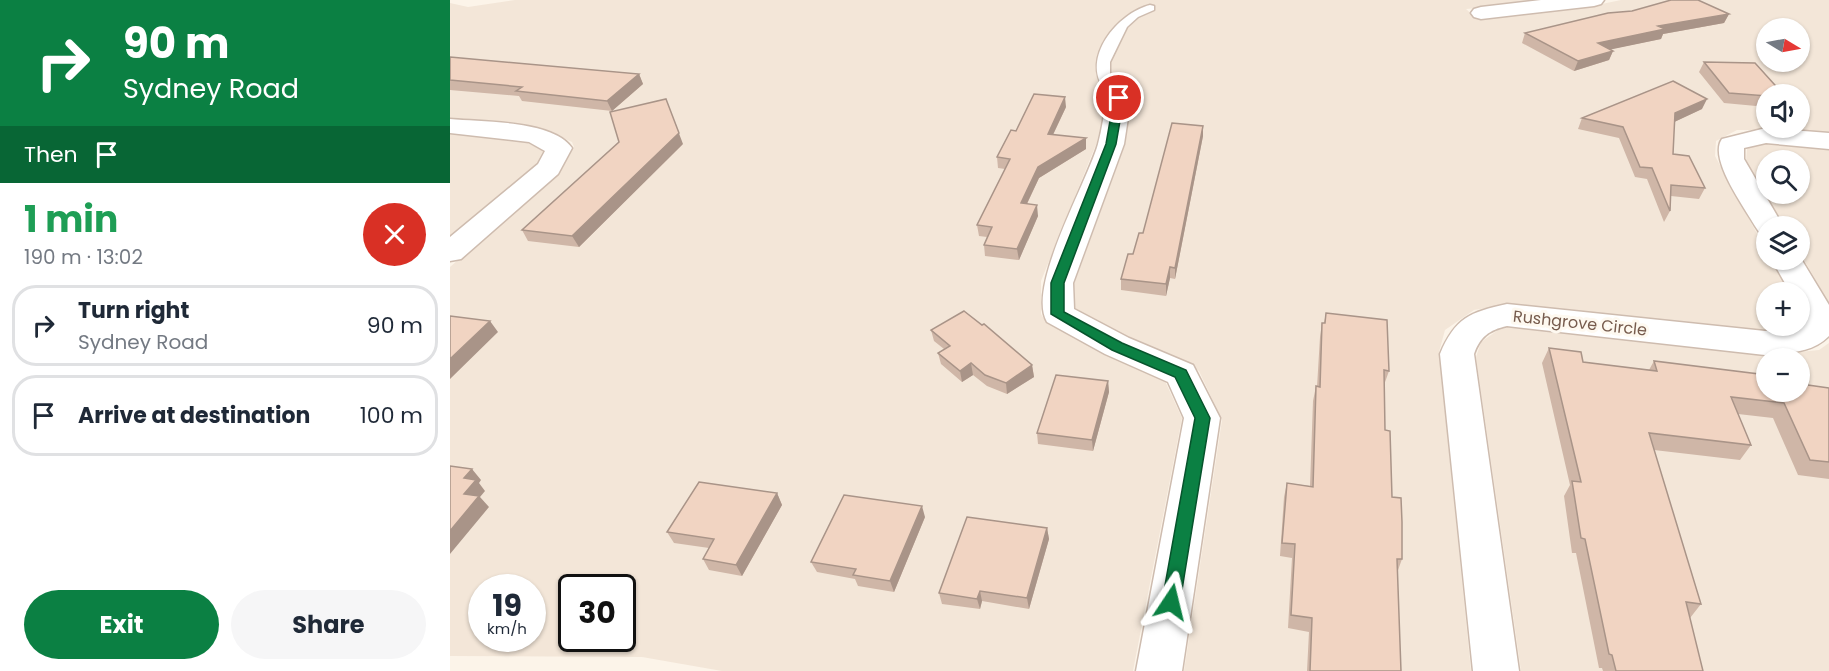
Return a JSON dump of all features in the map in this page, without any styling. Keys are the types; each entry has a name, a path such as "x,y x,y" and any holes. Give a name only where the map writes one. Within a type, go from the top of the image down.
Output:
{"street":[{"path":"1480,13 1594,0"},
{"path":"1119,98 1111,144 1058,283 1058,314 1117,346 1181,374 1202,418 1159,671"},
{"path":"450,126 535,135 560,148 549,168 450,252"},
{"path":"1763,216 1731,159 1731,144 1744,137 1829,141"},
{"name":"Rushgrove Circle","path":"1496,671 1457,354 1464,335 1484,320 1507,315 1764,343 1807,338 1818,327 1814,308 1793,270"}],"lane":[{"path":"1119,98 1103,78 1103,64 1116,31 1125,20 1136,12 1150,8"}],"shaded area":[{"path":"515,0 1567,0 1466,9 1476,18 1578,9 1621,0 1829,0 1829,135 1810,133 1810,84 1756,84 1756,130 1737,130 1716,141 1715,156 1756,232 1756,270 1777,270 1783,282 1756,282 1756,332 1505,305 1474,310 1445,330 1439,352 1471,671 1184,671 1222,420 1199,371 1190,364 1128,337 1075,309 1074,284 1125,145 1133,93 1108,91 1097,142 1041,281 1041,314 1046,322 1106,355 1165,381 1182,418 1133,671 722,671 642,657 450,656 450,267 562,169 574,147 572,142 543,129 450,119 450,3 468,7"},
{"path":"450,133 524,141 543,151 535,167 450,239"},
{"path":"1755,143 1829,147 1829,303 1810,270 1810,216 1778,216 1771,204 1810,204 1810,150 1756,150 1756,178 1746,161 1747,149"},
{"path":"1514,326 1756,353 1756,402 1810,402 1810,351 1819,350 1829,343 1829,671 1521,671 1476,357 1481,342 1498,330"}],"building":[{"path":"1671,0 1698,0 1729,14 1658,26 1665,29 1598,43 1613,51 1578,61 1525,33 1608,13 1632,11"},
{"path":"450,57 639,74 607,101 516,91 522,87 450,80"},
{"path":"1704,62 1755,63 1756,72 1763,72 1774,84 1756,84 1756,95 1729,93"},
{"path":"1673,81 1707,99 1675,113 1673,154 1689,156 1705,188 1671,185 1670,211 1652,168 1640,167 1623,127 1582,118"},
{"path":"1034,94 1065,97 1048,134 1086,138 1038,167 1021,203 1037,205 1017,249 984,245 992,227 977,225 1010,159 997,157 1011,130 1016,131"},
{"path":"666,99 679,133 572,236 522,230 619,142 610,112"},
{"path":"1172,123 1203,126 1175,268 1170,267 1166,284 1121,279 1128,254 1133,254 1139,233 1143,233"},
{"path":"964,311 982,325 984,324 1032,365 1006,383 985,375 971,363 960,371 938,353 950,346 931,330"},
{"path":"1326,313 1387,320 1389,371 1384,370 1385,430 1390,431 1392,497 1401,498 1402,522 1402,559 1397,559 1401,671 1310,671 1312,618 1291,615 1295,544 1282,543 1287,483 1313,487 1316,386 1320,387 1322,323 1325,323"},
{"path":"450,316 490,321 450,359"},
{"path":"1549,348 1581,352 1583,362 1657,371 1654,361 1756,374 1756,400 1731,397 1751,445 1649,433 1701,604 1686,602 1703,671 1616,671 1612,655 1609,654 1585,539 1581,538 1572,481 1581,482"},
{"path":"1056,375 1108,381 1092,440 1037,433"},
{"path":"1810,385 1829,388 1829,462 1810,460 1784,403 1775,402 1810,402"},
{"path":"450,466 472,469 464,478 476,480 464,494 479,496 450,531"},
{"path":"699,482 777,493 736,565 703,559 714,539 667,532"},
{"path":"844,495 922,506 890,581 853,575 856,569 811,562"},
{"path":"967,517 1047,528 1027,598 980,591 977,599 939,593"}],"route":[{"path":"1119,98 1111,144 1058,283 1058,314 1117,346 1181,374 1202,418 1171,602"}]}
